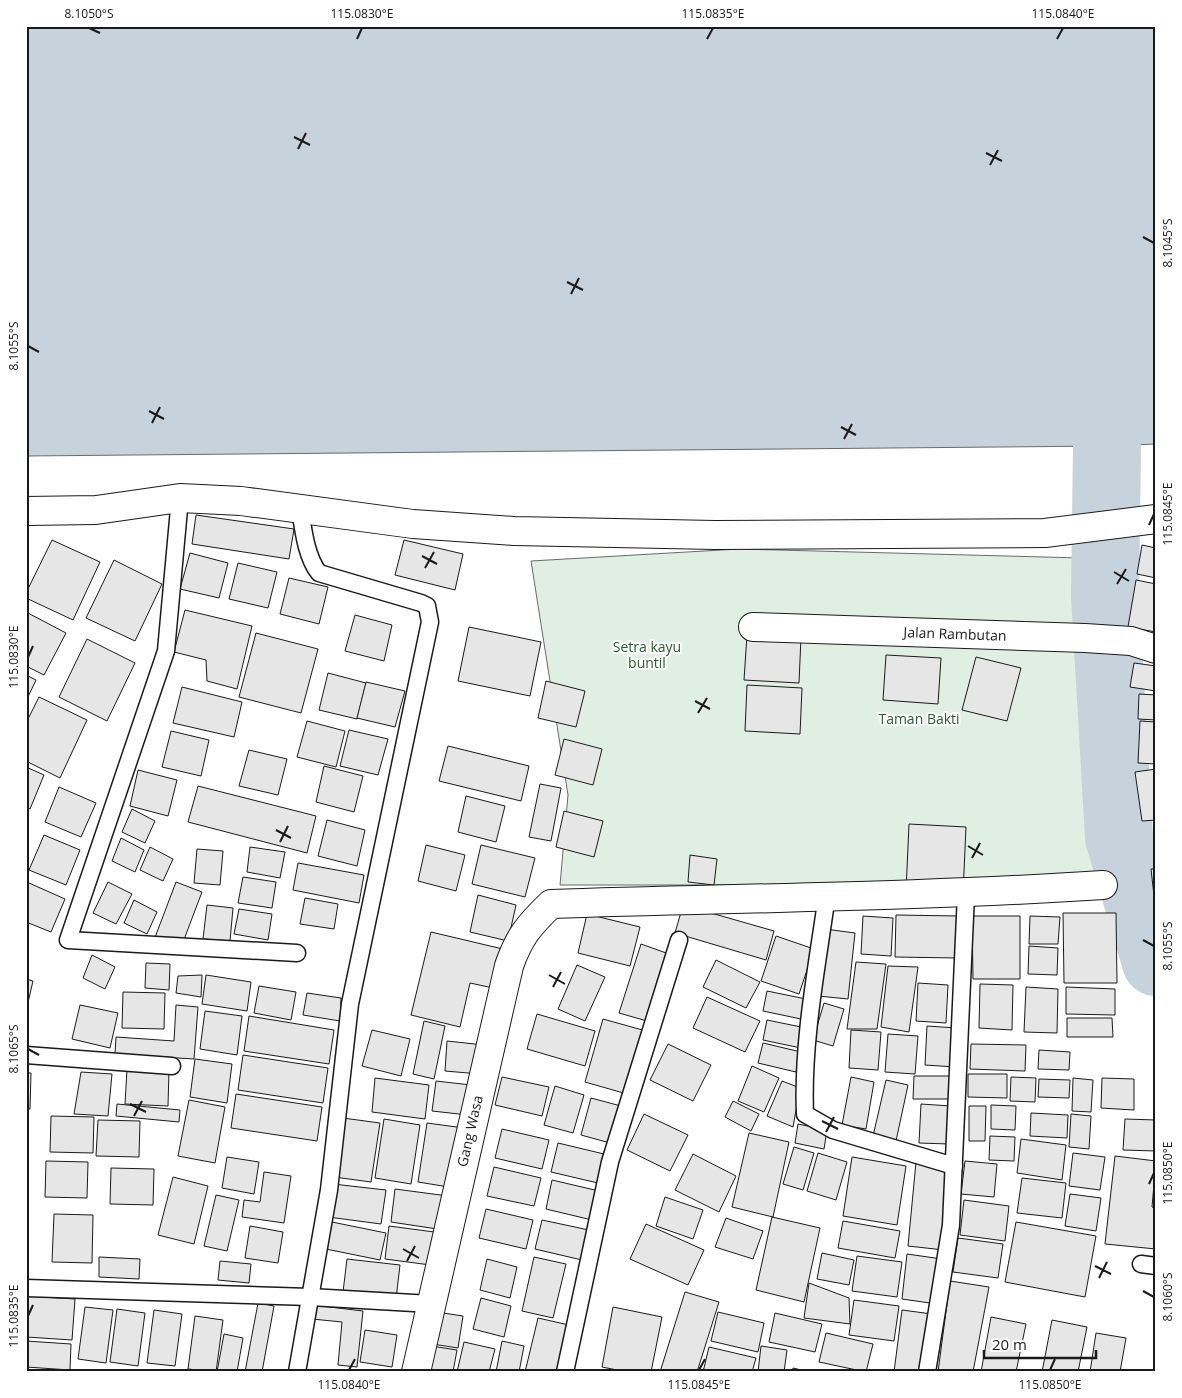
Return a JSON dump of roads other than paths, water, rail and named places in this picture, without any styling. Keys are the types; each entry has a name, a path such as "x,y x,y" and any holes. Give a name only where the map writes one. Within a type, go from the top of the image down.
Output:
{"street":[{"path":"26,511 96,510 180,498 241,501 413,524 514,531 715,535 1045,533 1144,521"},
{"name":"Jalan Rambutan","path":"753,628 1086,638 1143,645"},
{"path":"827,895 966,894 1103,885"},
{"name":"Gang Wasa","path":"416,1372 509,966 517,942 528,926 551,904 827,895"}],"lane":[{"path":"180,498 166,651 68,940 297,953"},
{"path":"297,1372 329,1190 350,1004 430,622 427,606 421,603 407,597 335,579 319,572 306,540 300,509"},
{"path":"928,1372 951,1226 966,894"},
{"path":"827,895 810,1029 804,1096 805,1114 833,1130 954,1166"},
{"path":"565,1372 610,1162 679,940"},
{"path":"26,1055 172,1066"},
{"path":"26,1288 310,1297 431,1304"}],"waterway":[{"path":"1107,446 1105,595 1119,837 1156,962"}],"park label":[{"name":"Setra kayu buntil","path":"647,656"},
{"name":"Taman Bakti","path":"919,719"}]}
